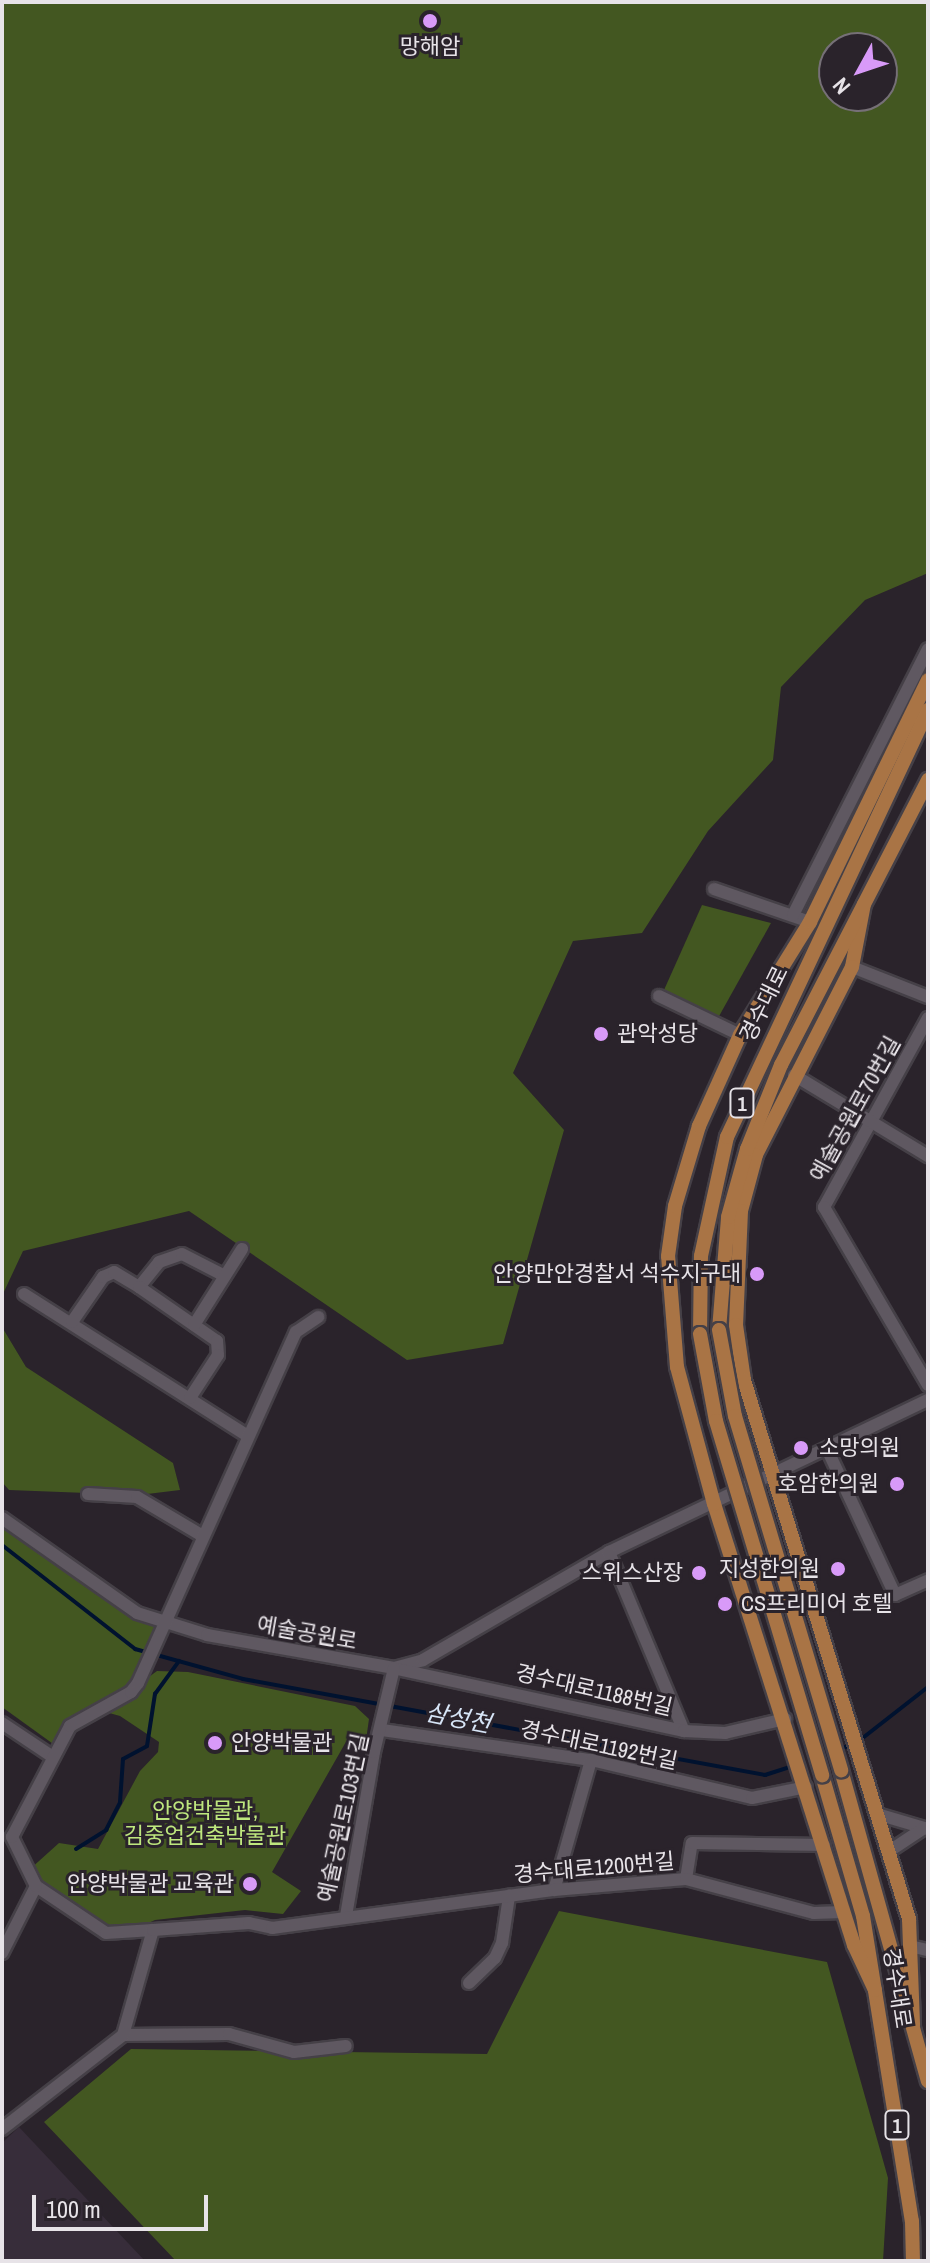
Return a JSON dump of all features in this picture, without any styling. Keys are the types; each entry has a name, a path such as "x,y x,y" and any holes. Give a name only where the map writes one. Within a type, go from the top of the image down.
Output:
{"main road":[{"path":"875,1990 843,1912 787,1725 714,1504 677,1367 668,1256 675,1206 699,1126 740,1035 812,918 928,680"},
{"name":"경수대로","path":"913,2261 912,2221 863,1916 716,1421 700,1334 701,1256 727,1137 928,710"},
{"name":"경수대로","path":"928,780 781,1065 747,1149 728,1217 719,1330 735,1416 841,1770 928,2081"},
{"path":"812,918 842,889"},
{"path":"864,904 852,967 794,1075 756,1155 741,1211 736,1265 744,1380 909,1919 913,2025"}],"street":[{"path":"793,915 928,649"},
{"path":"714,889 793,915 812,918"},
{"path":"852,967 928,997"},
{"path":"659,996 740,1035"},
{"name":"예술공원로70번길","path":"928,1018 824,1207 928,1385"},
{"path":"794,1075 928,1156"},
{"path":"194,1325 242,1249"},
{"path":"139,1287 159,1262 182,1254 225,1276"},
{"path":"72,1322 103,1277 114,1272 139,1287 217,1341 218,1355 190,1398"},
{"path":"24,1294 246,1435"},
{"path":"2,1953 36,1886 12,1837 70,1726 131,1692 246,1435 296,1332 318,1317"},
{"name":"예술공원로","path":"2,1518 160,1626 393,1674 423,1660 609,1552 828,1451 928,1400"},
{"path":"828,1451 895,1595 928,1580"},
{"path":"88,1494 137,1497 201,1535"},
{"path":"609,1552 684,1731"},
{"name":"경수대로1188번길","path":"393,1674 684,1731 725,1733 787,1725"},
{"name":"예술공원로103번길","path":"36,1886 106,1933 249,1923 272,1928 346,1916 393,1674"},
{"path":"2,1723 53,1757"},
{"name":"경수대로1192번길","path":"382,1730 591,1760 752,1798 805,1784"},
{"path":"554,1890 591,1760"},
{"path":"877,1814 926,1829"},
{"path":"888,1852 926,1829"},
{"path":"686,1879 692,1843 824,1845"},
{"name":"경수대로1200번길","path":"346,1916 554,1890 686,1879 814,1913 843,1912"},
{"path":"469,1983 502,1943 509,1896"},
{"path":"2,2129 123,2035 153,1930"},
{"path":"910,1946 928,1950"},
{"path":"123,2035 229,2034 294,2052 346,2046"}],"shaded area":[{"path":"19,2127 145,2261 2,2261 2,2143"}],"green space":[{"path":"2,2 928,2 928,573 865,600 781,687 773,760 708,831 642,933 573,941 513,1073 564,1130 503,1344 407,1360 189,1211 23,1251 2,1296"},
{"path":"702,905 771,923 718,1018 664,990"},
{"path":"2,1327 26,1367 173,1463 180,1490 139,1495 9,1490 2,1482"},
{"path":"2,1519 162,1622 137,1684 56,1746 2,1707"},
{"name":"안양박물관, 김중업건축박물관","path":"157,1671 188,1672 355,1706 369,1719 365,1747 347,1740 272,1872 301,1891 283,1914 245,1910 155,1920 131,1931 103,1928 46,1890 29,1870 59,1843 98,1849 140,1771 158,1752 159,1742 120,1716 102,1711"},
{"path":"559,1911 827,1962 888,2178 883,2261 176,2261 44,2122 131,2049 487,2054"}],"waterway":[{"name":"삼성천","path":"2,1545 135,1649 243,1679 765,1775 793,1766"},
{"path":"76,1849 106,1830 120,1802 123,1759 147,1746 155,1694 179,1661"},
{"name":"삼성천","path":"839,1749 855,1744 928,1687"}],"place":[{"name":"망해암","path":"430,21"},
{"name":"관악성당","path":"601,1034"},
{"name":"안양만안경찰서 석수지구대","path":"757,1274"},
{"name":"소망의원","path":"801,1448"},
{"name":"호암한의원","path":"897,1484"},
{"name":"지성한의원","path":"838,1569"},
{"name":"스위스산장","path":"699,1573"},
{"name":"CS프리미어 호텔","path":"725,1604"},
{"name":"안양박물관","path":"215,1743"},
{"name":"안양박물관 교육관","path":"250,1884"}]}
